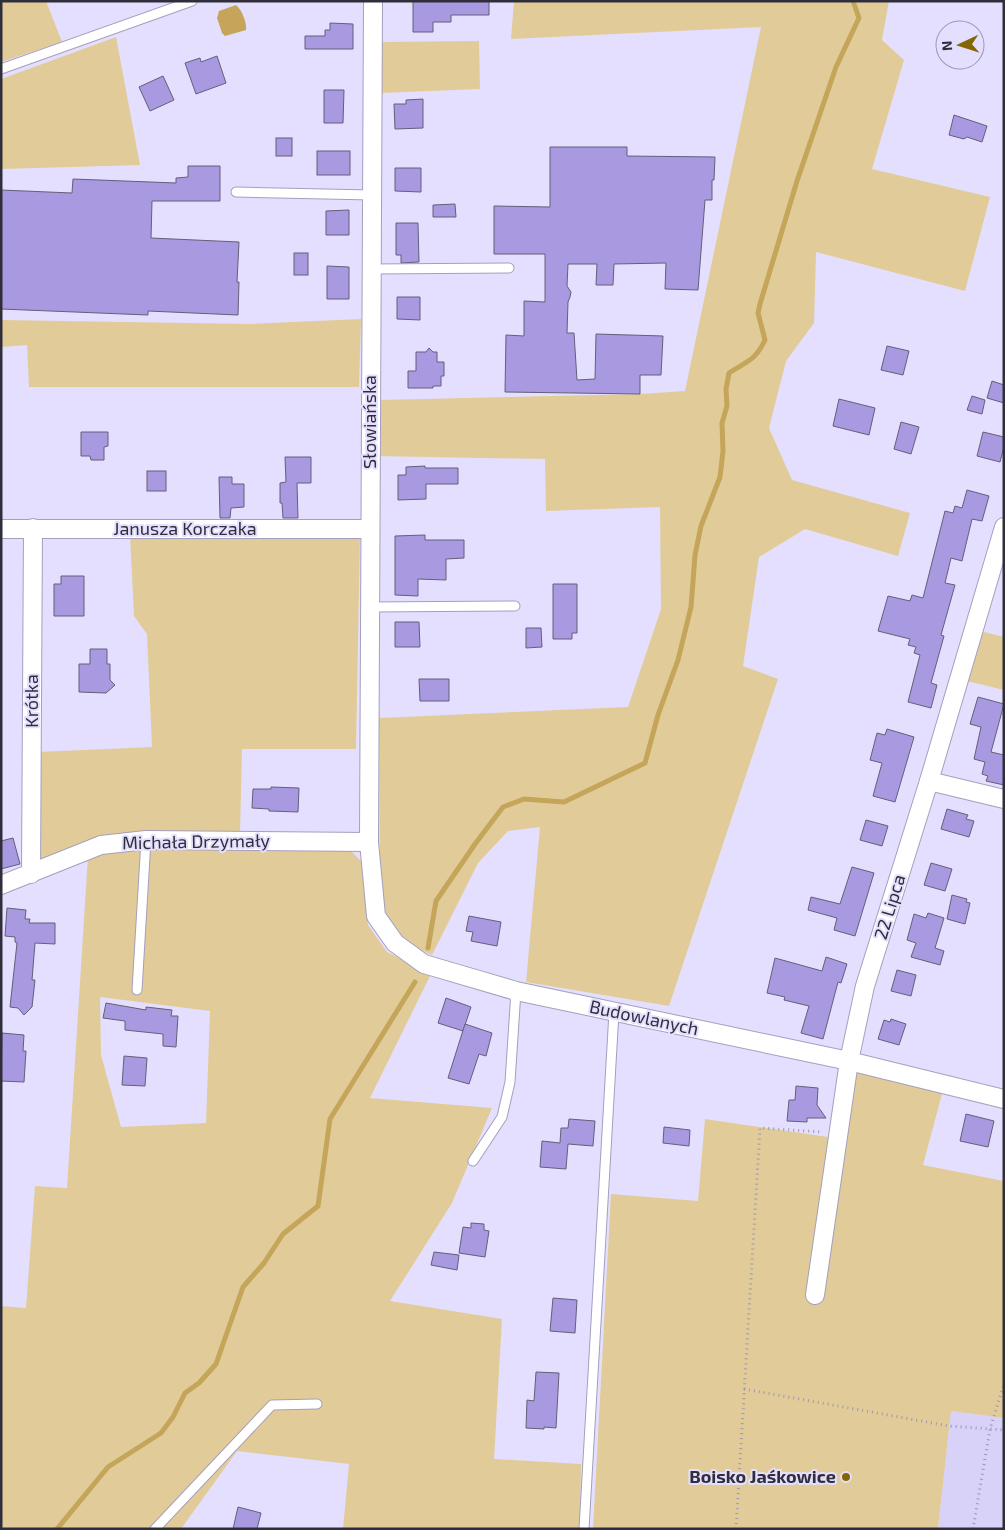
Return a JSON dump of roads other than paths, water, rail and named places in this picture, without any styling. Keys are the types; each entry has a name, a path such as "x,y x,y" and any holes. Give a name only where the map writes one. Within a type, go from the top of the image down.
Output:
{"street":[{"name":"Słowiańska","path":"369,842 373,1"},
{"name":"22 Lipca","path":"815,1295 849,1061 865,986 1004,527"},
{"name":"Krótka","path":"31,874 33,528"},
{"name":"Janusza Korczaka","path":"1,529 369,529"},
{"path":"928,781 1004,800"},
{"name":"Michała Drzymały","path":"1,886 101,845 146,840 369,842"},
{"name":"Budowlanych","path":"369,842 376,916 395,943 424,964 516,991 849,1061 1004,1099"}],"lane":[{"path":"1,69 192,1"},
{"path":"236,192 372,195"},
{"path":"371,268 508,268"},
{"path":"369,607 515,606"},
{"path":"137,990 146,840"},
{"path":"473,1160 502,1117 510,1082 516,991"},
{"path":"584,1529 614,1012"},
{"path":"154,1529 272,1405 317,1404"}],"waterway":[{"path":"428,948 436,901 503,807 524,799 564,802 645,763 658,715 678,660 691,607 695,555 701,526 720,477 723,451 722,423 727,406 726,389 729,373 754,357 765,340 758,313 760,304 797,181 836,67 859,18 853,1"},
{"path":"57,1529 108,1467 161,1433 173,1417 185,1393 199,1383 216,1364 243,1287 264,1263 283,1234 318,1206 330,1119 415,982"}],"place":[{"name":"Boisko Jaśkowice","path":"846,1477"}]}
